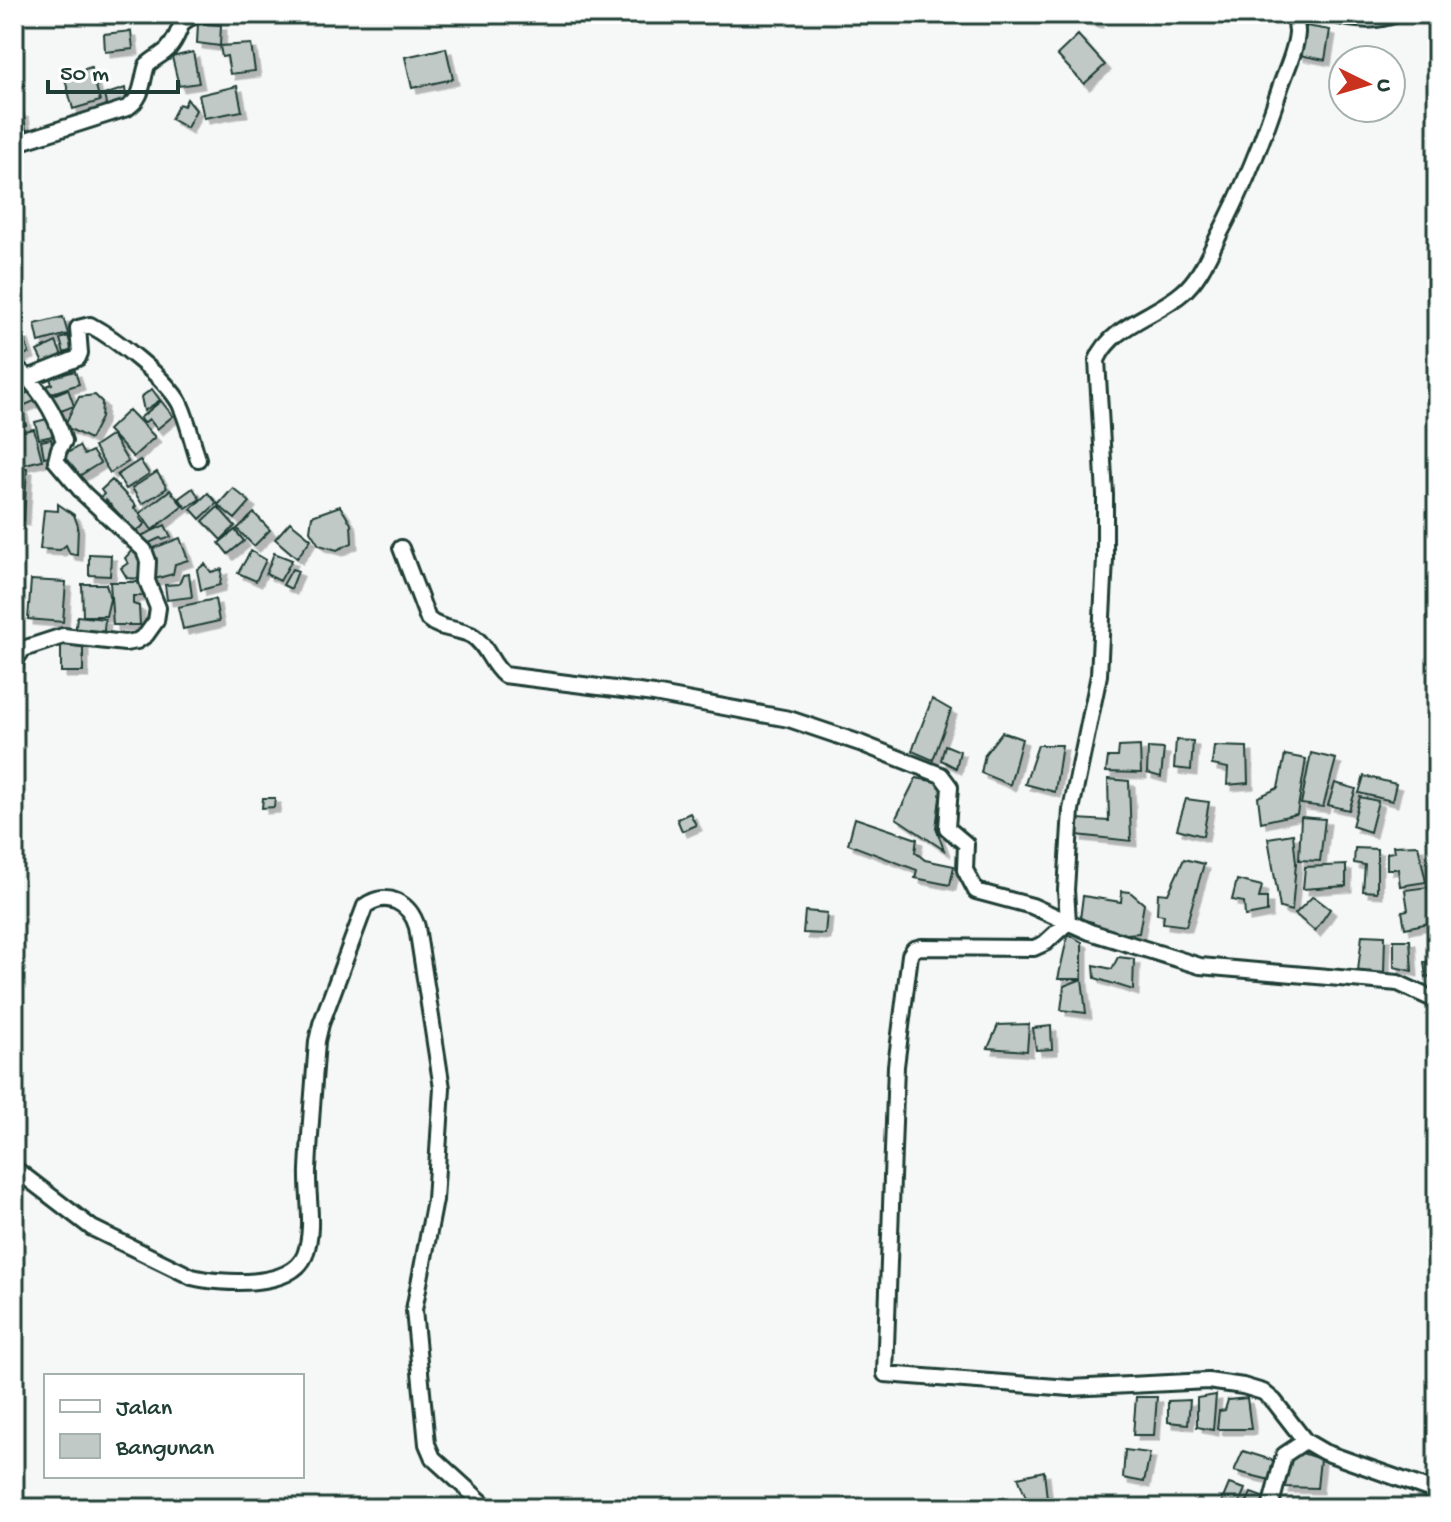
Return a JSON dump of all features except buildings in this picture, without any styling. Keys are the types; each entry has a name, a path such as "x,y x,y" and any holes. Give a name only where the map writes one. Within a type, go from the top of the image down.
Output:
{"street":[{"path":"14,144 127,108 136,102 147,65 167,51 181,23 187,18 204,14"},
{"path":"1068,922 1066,890 1071,810 1099,675 1105,559 1105,495 1097,360 1103,346 1119,332 1182,293 1204,265 1244,187 1272,114 1294,46 1297,30 1294,14"},
{"path":"1331,14 1365,21 1381,20 1397,14"},
{"path":"28,378 78,358 78,328 90,325 168,386 182,408 198,459"},
{"path":"14,365 49,405 64,441 56,461 84,494 144,550 148,561 147,581 158,608 152,627 137,641 125,643 63,636 23,649 16,659 14,670"},
{"path":"401,548 428,619 434,624 473,636 484,648 494,668 504,675 654,694 789,719 941,775 950,787 947,828 966,844 965,870 976,891 1032,906 1090,932 1200,966 1398,983 1437,1001"},
{"path":"14,1168 92,1228 192,1277 247,1282 285,1274 302,1260 307,1244 311,1206 308,1165 317,1041 321,1024 365,906 379,899 396,900 403,904 414,916 417,927 442,1088 435,1200 414,1310 427,1444 433,1458 488,1508"},
{"path":"1068,922 1045,943 1034,948 921,947 914,949 910,955 896,1066 885,1374 1070,1388 1208,1381 1243,1386 1263,1392 1274,1401 1305,1441 1344,1461 1437,1492"},
{"path":"1270,1508 1284,1455 1305,1441"}]}
